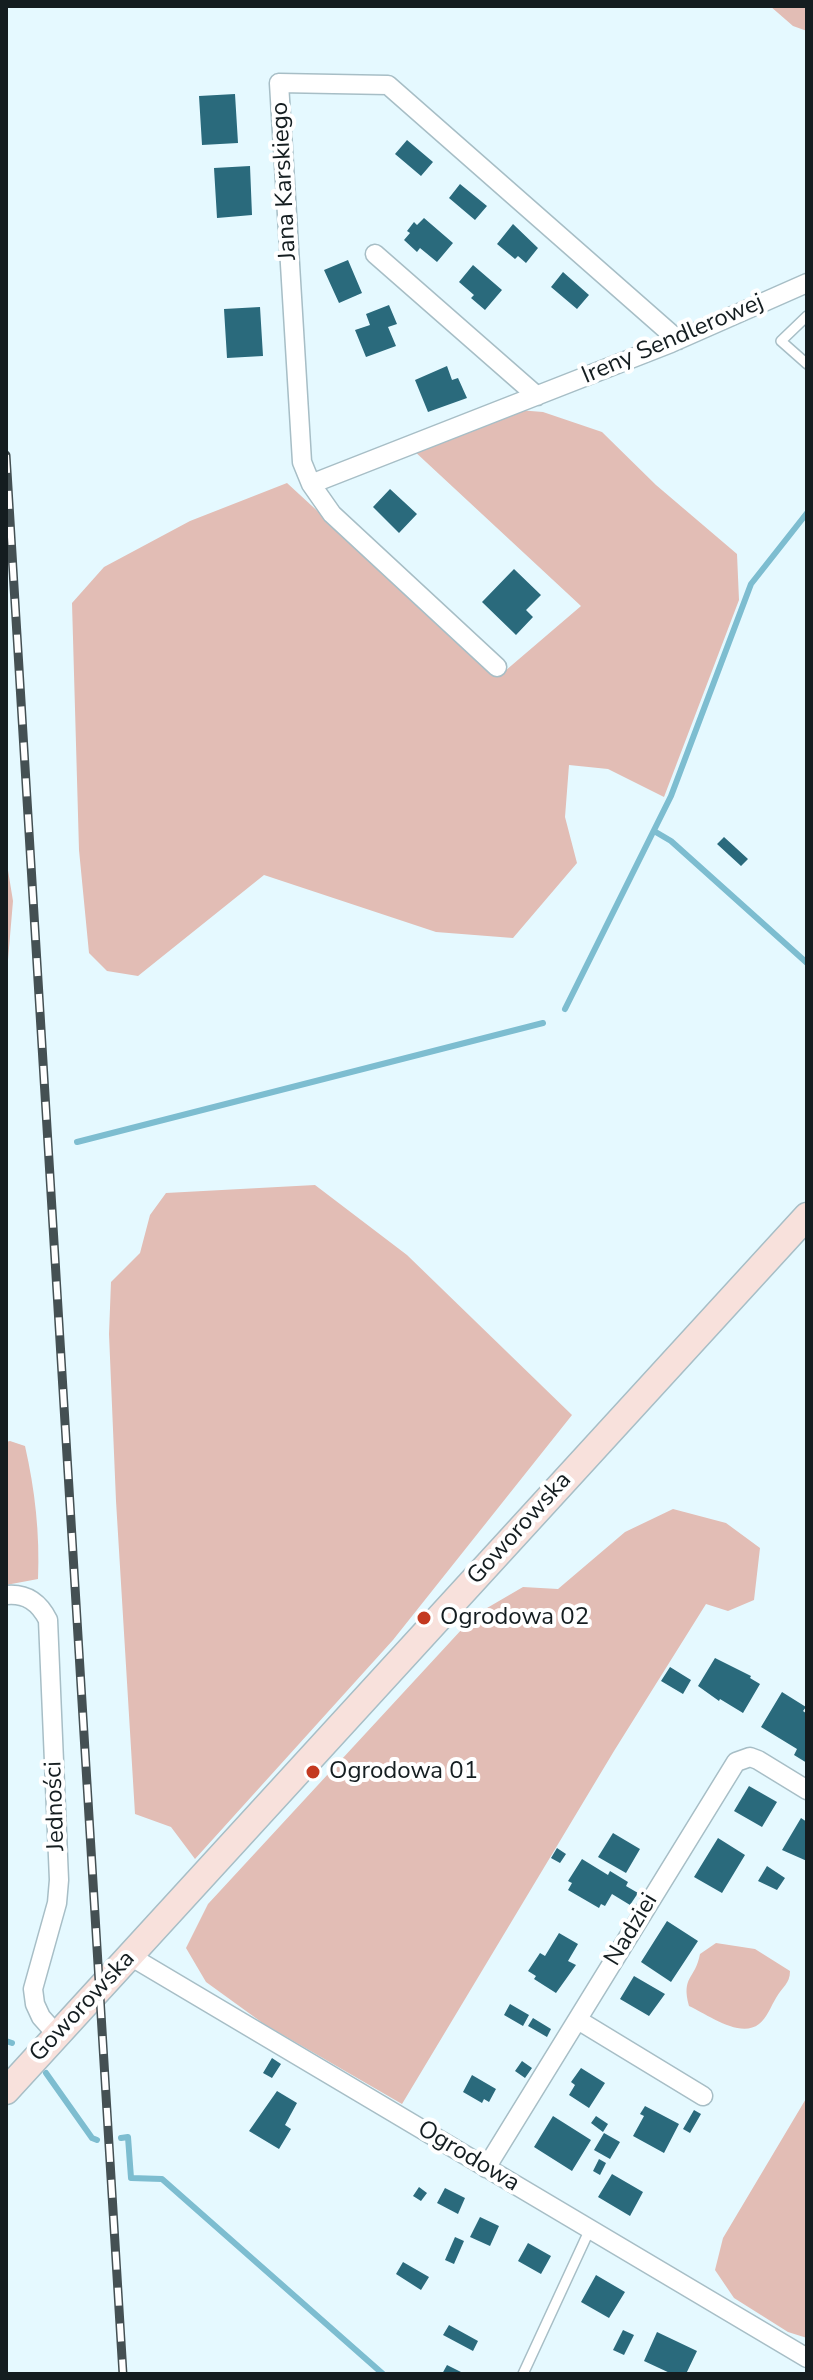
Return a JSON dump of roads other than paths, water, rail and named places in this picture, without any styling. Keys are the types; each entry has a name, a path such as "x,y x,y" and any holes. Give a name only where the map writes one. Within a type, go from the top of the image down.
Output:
{"main road":[{"name":"Goworowska","path":"6,2091 807,1216"}],"street":[{"name":"Jana Karskiego","path":"311,484 302,462 279,83 388,85 678,340"},
{"path":"375,254 537,396"},
{"name":"Ireny Sendlerowej","path":"311,484 678,340 807,283"},
{"path":"311,484 332,514 497,667"},
{"name":"Jedności","path":"6,1595 31,1599 42,1607 48,1620 59,1880 57,1903 33,1989 41,2017 57,2035"},
{"name":"Nadziei","path":"486,2168 736,1762 750,1757 758,1760 807,1790"},
{"name":"Ogrodowa","path":"130,1956 807,2358"},
{"path":"578,2020 703,2096"}],"lane":[{"path":"807,316 781,341 807,364"},
{"path":"523,2374 590,2229"}],"waterway":[{"path":"565,1009 671,796 751,584 807,513"},
{"path":"654,831 671,841 807,963"},
{"path":"77,1142 543,1023"},
{"path":"6,2041 12,2043"},
{"path":"46,2073 92,2138 97,2140"},
{"path":"121,2138 128,2137 131,2178 162,2179 383,2374"}],"railway":[{"path":"6,455 123,2374"}],"place":[{"name":"Ogrodowa 02","path":"424,1618"},
{"name":"Ogrodowa 01","path":"313,1772"}]}
